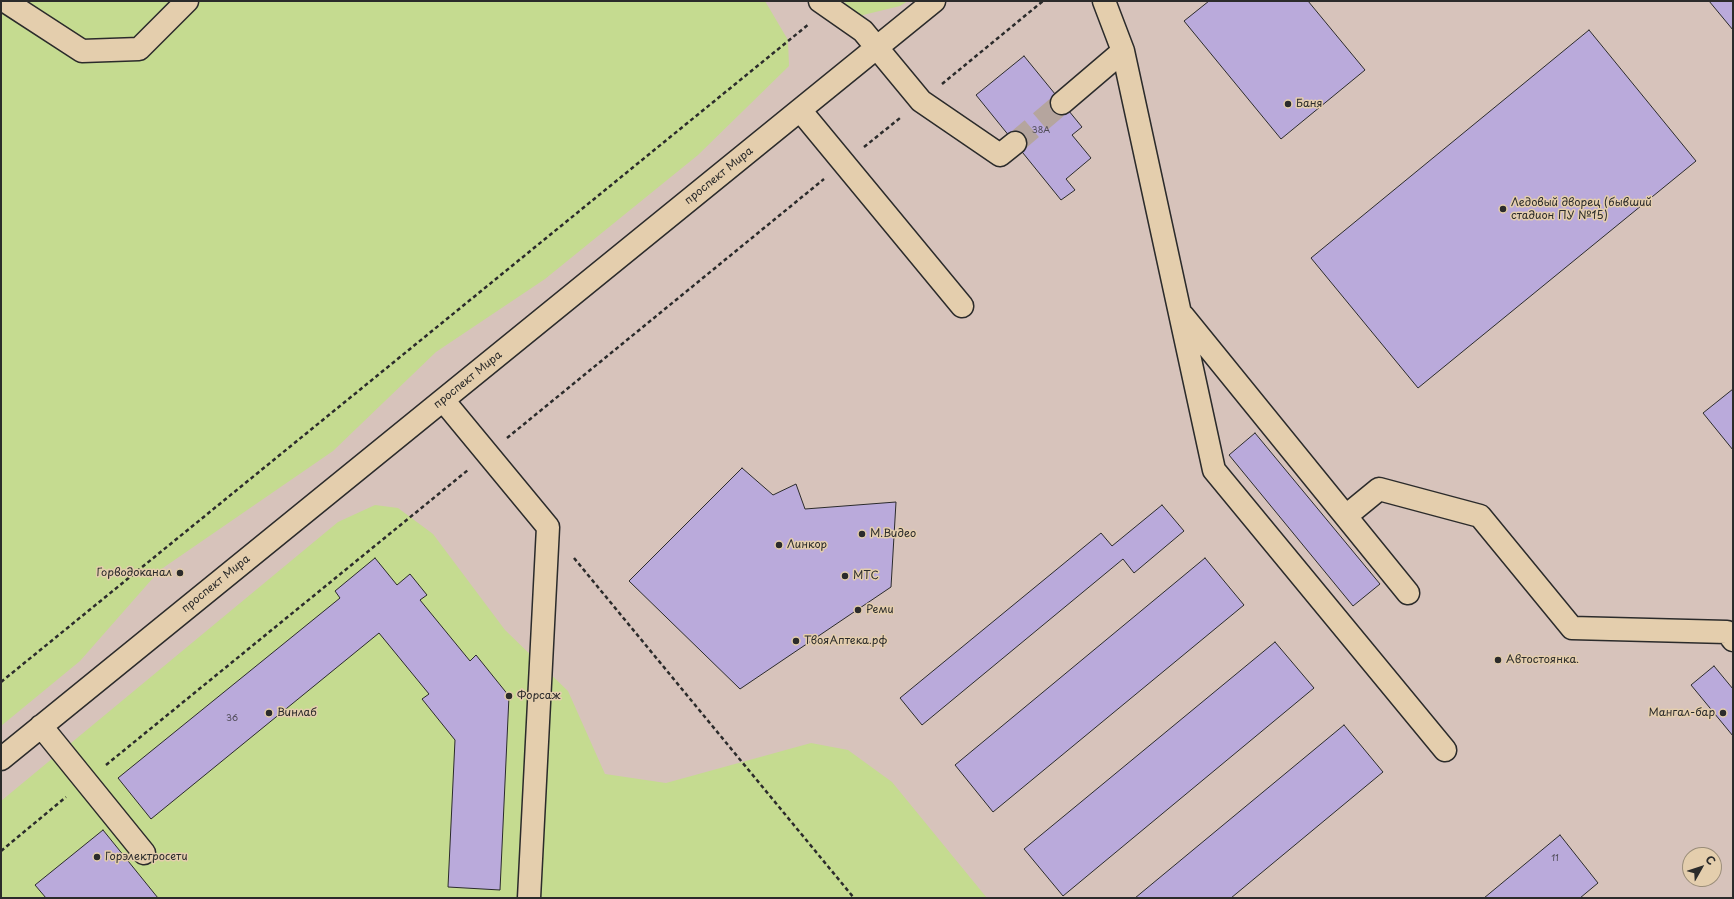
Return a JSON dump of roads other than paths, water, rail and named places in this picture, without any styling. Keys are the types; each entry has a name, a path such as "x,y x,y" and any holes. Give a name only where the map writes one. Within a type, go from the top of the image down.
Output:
{"street":[{"path":"5,1 82,51 139,49 187,1"},
{"name":"проспект Мира","path":"1,759 934,1"},
{"path":"1104,1 1123,51 1214,470 1445,750"},
{"path":"824,4 863,31 921,101 1000,155 1015,142"},
{"path":"1062,103 1123,51"},
{"path":"800,110 962,306"},
{"path":"1180,312 1408,593"},
{"path":"443,400 548,527 529,898"},
{"path":"1346,516 1379,489 1480,516 1572,628 1727,632 1733,640"},
{"path":"41,726 144,853"}],"tunnel":[{"path":"1015,143 1062,103"}],"place":[{"name":"Баня","path":"1288,104"},
{"name":"Ледовый дворец (бывший cтадион ПУ №15)","path":"1503,209"},
{"name":"М.Видео","path":"862,534"},
{"name":"Линкор","path":"779,545"},
{"name":"Горводоканал","path":"180,573"},
{"name":"МТС","path":"845,576"},
{"name":"Реми","path":"858,610"},
{"name":"ТвояАптека.рф","path":"796,641"},
{"name":"Автостоянка.","path":"1498,660"},
{"name":"Форсаж","path":"509,696"},
{"name":"Винлаб","path":"269,713"},
{"name":"Мангал-бар","path":"1723,713"},
{"name":"Горэлектросети","path":"97,857"}]}
